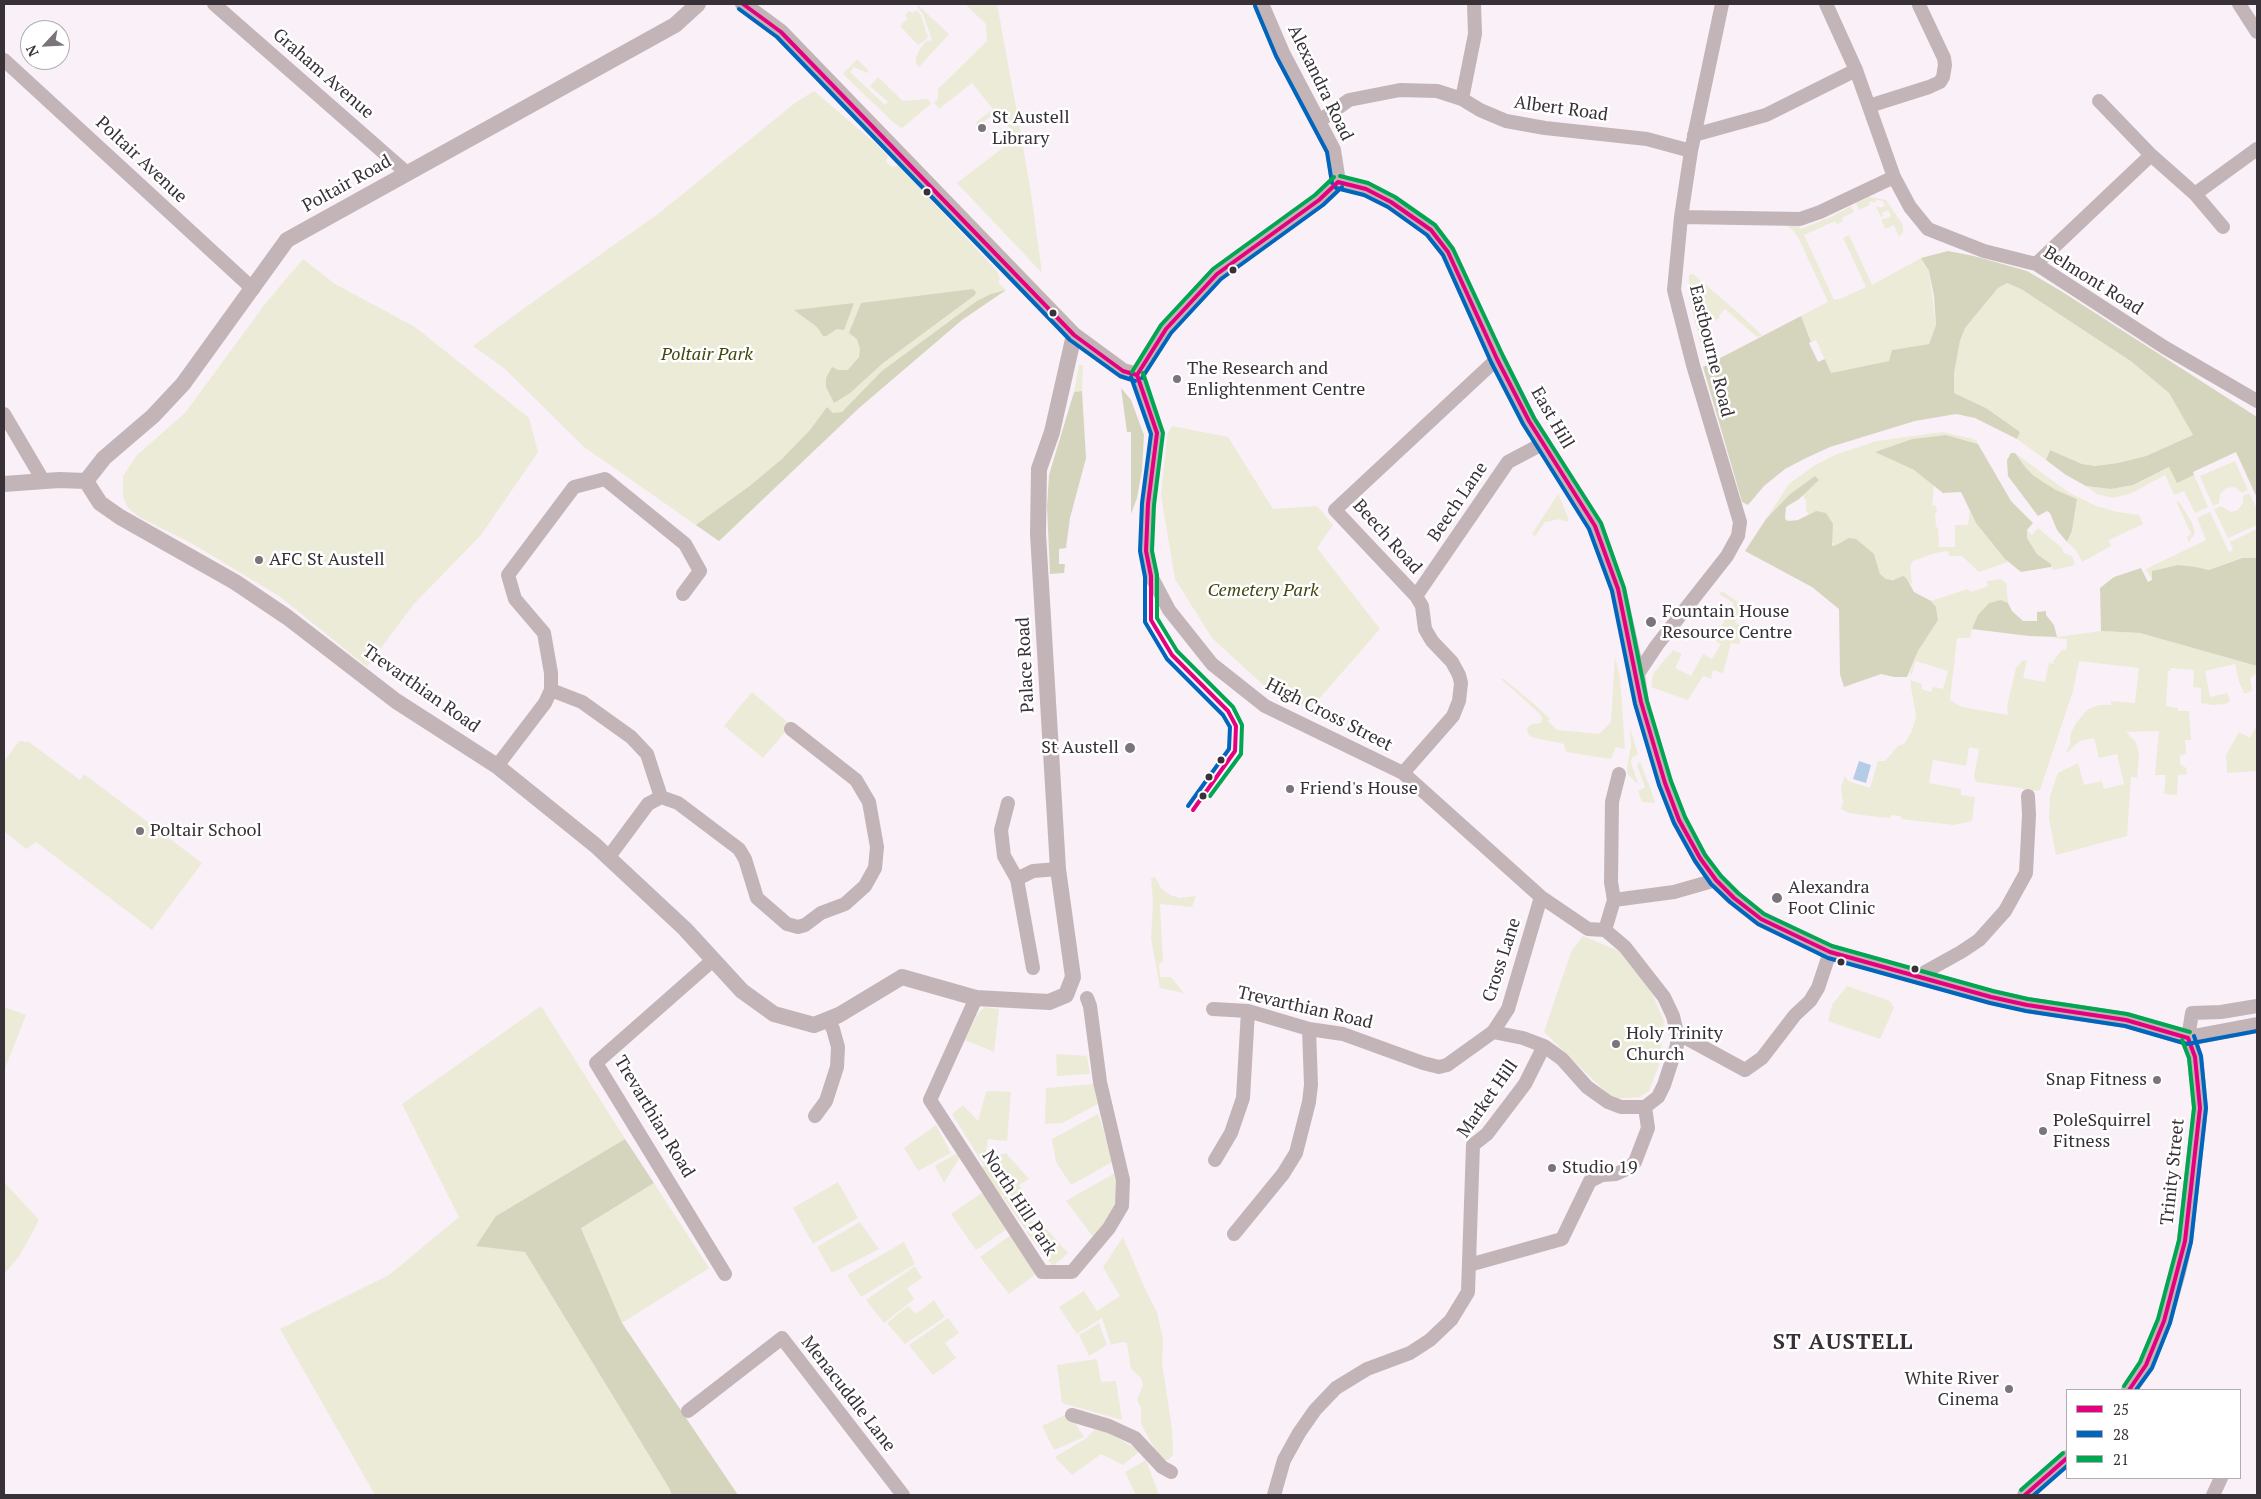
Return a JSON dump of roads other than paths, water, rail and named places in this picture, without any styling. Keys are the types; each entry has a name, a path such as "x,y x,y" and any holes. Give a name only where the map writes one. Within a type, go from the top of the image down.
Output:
{"street":[{"name":"Graham Avenue","path":"214,4 408,173"},
{"name":"Poltair Road","path":"86,480 104,458 153,416 183,384 253,289 286,240 675,25 698,4"},
{"path":"743,4 781,32 1077,337 1130,373 1166,329 1217,274 1319,200 1338,182"},
{"name":"Alexandra Road","path":"1261,4 1282,54 1333,150 1338,182"},
{"path":"1462,99 1475,34 1474,4"},
{"name":"Eastbourne Road","path":"1637,675 1657,645 1728,556 1738,536 1740,522 1693,365 1674,290 1681,217 1691,151 1722,4"},
{"name":"Belmont Road","path":"1826,4 1856,70 1894,177 1910,207 1928,229 1984,251 2036,264 2164,347 2257,401"},
{"path":"2238,4 2257,32"},
{"path":"1869,106 1935,85 1943,77 1944,58 1919,5"},
{"name":"Poltair Avenue","path":"4,60 253,289"},
{"path":"1694,135 1766,114 1856,70"},
{"name":"Albert Road","path":"1318,122 1349,100 1400,90 1436,90 1462,99 1480,110 1506,121 1546,128 1647,139 1691,151"},
{"path":"2099,101 2151,155 2195,194 2223,227"},
{"path":"2195,194 2257,149"},
{"path":"2036,264 2151,155"},
{"path":"1681,217 1800,219 1820,212 1894,177"},
{"name":"East Hill","path":"1338,182 1366,189 1391,202 1431,230 1448,252 1497,359 1542,444 1584,507 1603,545 1618,589 1646,725 1664,783 1683,828 1700,858 1716,880 1734,898 1761,919 1830,952 1916,977 2027,1005 2126,1020 2188,1038"},
{"name":"Palace Road","path":"1066,995 1073,977 1058,869 1038,534 1039,470 1052,432 1077,337"},
{"name":"Beech Road","path":"1403,773 1453,716 1460,702 1461,683 1457,670 1425,629 1422,606 1416,596 1335,510 1497,359"},
{"name":"High Cross Street","path":"1130,373 1157,433 1148,504 1146,551 1151,576 1169,610 1212,664 1264,706 1403,773 1541,897 1588,929 1605,930"},
{"path":"4,414 44,482"},
{"name":"Beech Lane","path":"1416,596 1508,462 1542,444"},
{"path":"497,766 545,703 551,690 551,673 544,634 515,599 508,575 574,487 605,479 685,544 700,571 683,594"},
{"path":"4,484 86,480"},
{"name":"Trevarthian Road","path":"86,480 100,503 120,517 235,582 287,616 396,701 497,766 608,858 685,929 742,991 774,1014 814,1025 839,1015 902,977 976,998 1049,1002 1066,995"},
{"path":"551,690 582,702 632,737 647,754 661,797"},
{"path":"608,858 648,804 661,797 678,803 739,849 745,859 756,898 788,924 798,927 805,925 821,913 845,904 865,886 875,868 877,847 869,802 856,780 791,729"},
{"path":"1493,1032 1523,1038 1544,1046 1562,1059 1587,1086 1608,1102 1621,1106 1645,1107 1658,1097 1664,1085 1677,1045 1677,1033 1673,1016 1664,997 1624,947 1605,930 1614,900 1610,876 1612,802 1619,774"},
{"path":"1916,977 1979,940 2010,904 2026,873 2028,796"},
{"path":"1008,803 1001,830 1004,856 1017,879 1033,968"},
{"path":"1017,879 1033,871 1058,869"},
{"path":"1614,900 1674,892 1716,880"},
{"name":"Cross Lane","path":"1493,1032 1511,1002 1541,897"},
{"path":"1677,1033 1745,1070 1762,1058 1795,1015 1812,998 1830,952"},
{"name":"Trevarthian Road","path":"713,960 596,1062 725,1274"},
{"name":"North Hill Park","path":"976,998 930,1100 1042,1272 1072,1272 1109,1228 1122,1206 1123,1180 1100,1082 1090,1006 1087,998"},
{"path":"2257,1006 2221,1012 2192,1013 2188,1038 2257,1025"},
{"name":"Trevarthian Road","path":"1213,1008 1248,1012 1309,1029 1352,1037 1439,1067 1453,1061 1493,1032"},
{"path":"1215,1160 1231,1134 1243,1098 1248,1012"},
{"path":"815,1116 826,1101 836,1067 838,1047 828,1019"},
{"path":"1234,1234 1283,1174 1296,1153 1309,1102 1311,1085 1309,1029"},
{"name":"Trinity Street","path":"2130,1389 2146,1365 2164,1321 2185,1241 2200,1108 2195,1057 2188,1038"},
{"name":"Market Hill","path":"1274,1495 1284,1460 1299,1433 1336,1388 1367,1370 1410,1353 1430,1340 1451,1320 1468,1292 1473,1145 1487,1134 1524,1084 1544,1046"},
{"path":"1469,1265 1562,1239 1590,1182 1602,1175 1616,1174 1627,1169 1635,1162 1648,1128 1645,1107"},
{"name":"Menacuddle Lane","path":"688,1411 782,1338 903,1495"},
{"path":"1072,1415 1109,1426 1135,1438 1162,1467 1171,1472"},
{"path":"2025,1495 2066,1459"},
{"path":"2213,1495 2221,1479"}],"water":[{"path":"1859,761 1871,765 1866,783 1853,779"}],"place":[{"name":"St Austell Library","path":"982,128"},
{"name":"The Research and Enlightenment Centre","path":"1177,379"},
{"name":"AFC St Austell","path":"259,560"},
{"name":"Fountain House Resource Centre","path":"1651,622"},
{"name":"St Austell","path":"1130,748"},
{"name":"Friend's House","path":"1290,789"},
{"name":"Poltair School","path":"140,831"},
{"name":"Alexandra Foot Clinic","path":"1777,898"},
{"name":"Holy Trinity Church","path":"1616,1044"},
{"name":"Snap Fitness","path":"2157,1080"},
{"name":"PoleSquirrel Fitness","path":"2043,1131"},
{"name":"Studio 19","path":"1552,1168"},
{"name":"White River Cinema","path":"2009,1389"}],"district":[{"name":"ST AUSTELL","path":"1843,1343"}],"park label":[{"name":"Poltair Park","path":"707,355"},
{"name":"Cemetery Park","path":"1263,591"}]}
